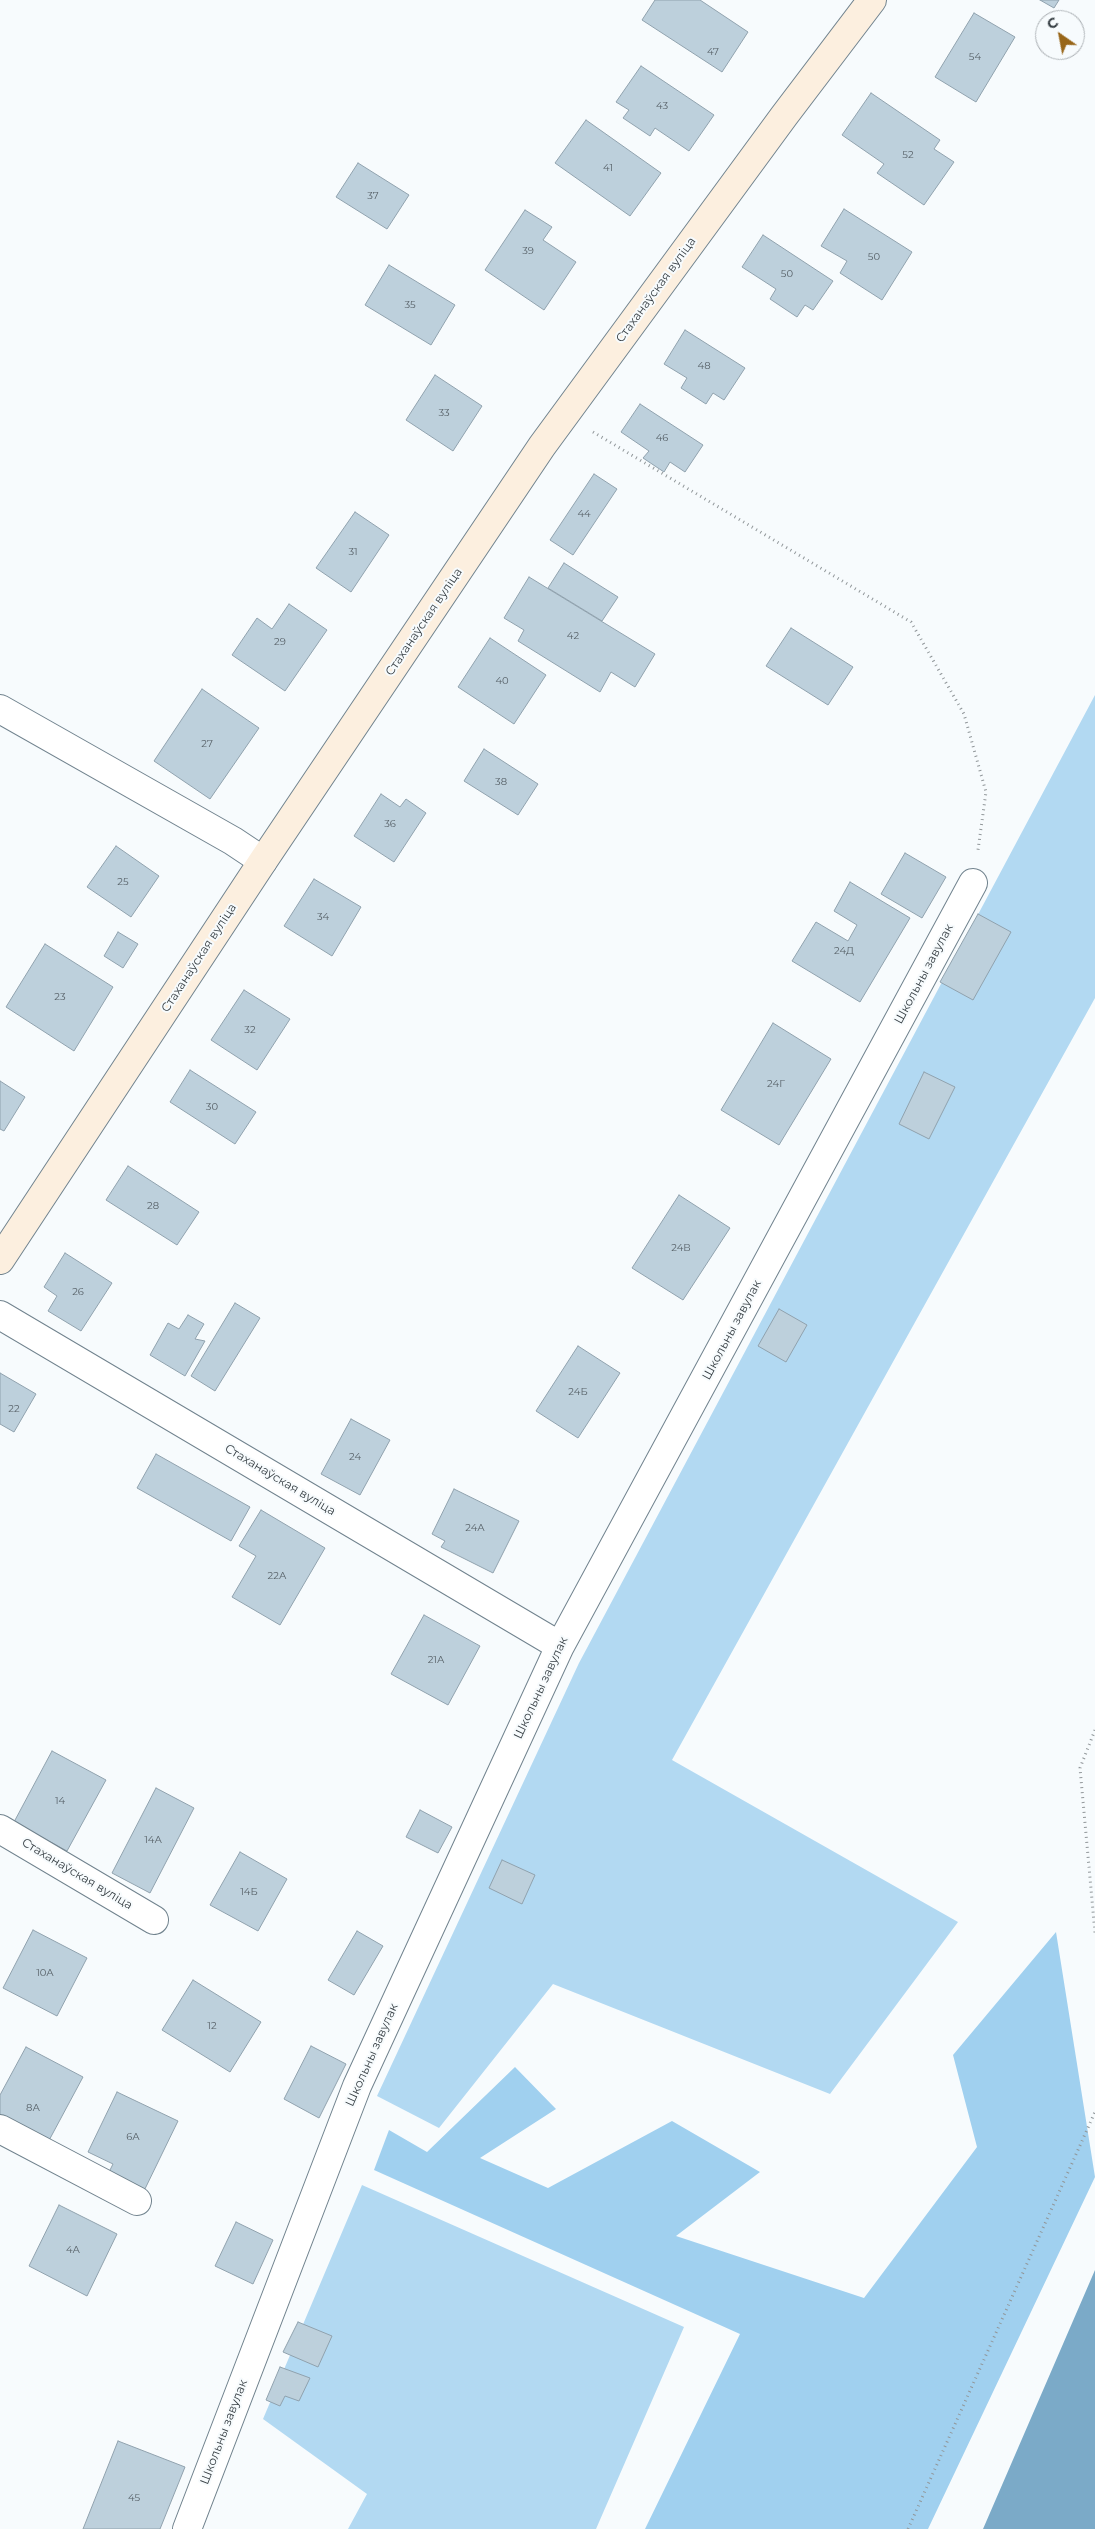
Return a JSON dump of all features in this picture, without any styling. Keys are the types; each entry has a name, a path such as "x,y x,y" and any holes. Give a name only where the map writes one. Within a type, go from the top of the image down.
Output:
{"street":[{"name":"Стаханаўская вуліца","path":"0,1260 263,861 542,446 784,116 872,0"},
{"path":"0,709 233,841 263,861"},
{"name":"Школьны завулак","path":"187,2529 357,2086 560,1646 973,883"},
{"name":"Стаханаўская вуліца","path":"0,1315 560,1646"},
{"name":"Стаханаўская вуліца","path":"0,1829 154,1920"},
{"path":"0,2129 137,2201"}],"path":[{"path":"587,429 911,622 964,714 986,792 973,883"},
{"path":"1095,1730 1080,1768 1095,1933"},
{"path":"908,2529 1095,2112"}],"shaded area":[{"path":"1095,695 1095,998 672,1760 958,1922 830,2094 553,1984 439,2128 377,2096 579,1663"},
{"path":"1056,1932 1095,2177 928,2529 645,2529 740,2334 374,2170 389,2130 427,2152 515,2067 556,2109 480,2158 548,2188 672,2121 760,2172 676,2236 864,2298 977,2147 953,2055"},
{"path":"362,2185 684,2327 596,2529 348,2529 367,2494 263,2419"},
{"path":"1095,2270 1095,2529 983,2529"}],"building":[{"path":"655,0 700,0 748,32 722,72 642,20"},
{"path":"1040,0 1059,0 1054,8"},
{"path":"974,13 1015,37 976,102 935,77"},
{"path":"641,66 714,115 689,151 655,128 650,136 623,118 629,110 616,102"},
{"path":"871,93 940,140 934,149 954,162 924,205 877,173 884,164 842,135"},
{"path":"586,120 661,173 630,216 555,163"},
{"path":"358,163 409,195 387,229 336,197"},
{"path":"844,209 912,252 882,300 840,273 847,261 821,246"},
{"path":"525,210 552,227 543,240 576,262 544,310 485,270"},
{"path":"763,235 833,281 813,310 805,305 797,317 770,299 776,289 742,267"},
{"path":"389,265 455,305 431,345 365,305"},
{"path":"685,330 745,368 724,400 713,393 706,404 681,388 687,378 664,364"},
{"path":"435,375 482,406 453,451 406,420"},
{"path":"640,404 703,445 685,472 670,462 664,472 643,458 649,451 621,432"},
{"path":"594,474 617,489 573,555 550,540"},
{"path":"355,512 389,535 351,592 316,568"},
{"path":"564,563 618,597 602,621 548,588"},
{"path":"529,577 655,654 635,687 611,672 600,692 518,641 524,630 504,618"},
{"path":"289,604 327,630 285,691 232,655 257,618 272,629"},
{"path":"791,628 853,667 828,705 766,666"},
{"path":"490,638 546,675 514,724 458,687"},
{"path":"202,689 259,728 210,799 154,761"},
{"path":"484,749 538,784 518,815 464,781"},
{"path":"381,794 400,807 406,799 426,813 394,862 354,836"},
{"path":"116,846 159,876 131,917 87,887"},
{"path":"905,853 946,877 922,918 881,894"},
{"path":"314,879 361,907 332,956 284,926"},
{"path":"850,882 910,918 860,1002 792,961 816,922 848,941 857,925 834,911"},
{"path":"978,914 1011,932 973,1000 940,982"},
{"path":"118,932 138,944 123,968 104,956"},
{"path":"45,944 113,987 74,1051 6,1007"},
{"path":"244,990 290,1019 257,1070 211,1040"},
{"path":"773,1023 831,1059 779,1145 721,1110"},
{"path":"190,1070 256,1112 235,1144 170,1102"},
{"path":"924,1072 955,1087 929,1139 899,1124"},
{"path":"0,1081 25,1097 4,1131 0,1129"},
{"path":"128,1166 199,1212 177,1245 106,1200"},
{"path":"679,1195 730,1228 683,1300 632,1268"},
{"path":"65,1253 112,1283 81,1331 48,1311 57,1296 44,1287"},
{"path":"235,1303 260,1318 215,1391 191,1376"},
{"path":"779,1309 807,1325 786,1362 758,1346"},
{"path":"188,1315 204,1324 195,1339 205,1341 185,1376 150,1355 168,1323 179,1329"},
{"path":"578,1346 620,1373 578,1438 536,1411"},
{"path":"0,1373 36,1394 14,1432 0,1424"},
{"path":"351,1419 390,1440 360,1495 321,1474"},
{"path":"156,1454 250,1507 231,1541 137,1488"},
{"path":"454,1489 519,1521 493,1573 441,1547 445,1541 432,1534"},
{"path":"261,1510 325,1548 280,1625 232,1597 256,1556 239,1546"},
{"path":"424,1615 480,1646 448,1705 391,1674"},
{"path":"52,1751 106,1780 67,1851 14,1822"},
{"path":"156,1788 194,1808 150,1893 112,1873"},
{"path":"420,1810 452,1827 438,1853 406,1837"},
{"path":"240,1852 287,1879 258,1931 210,1905"},
{"path":"502,1860 535,1875 522,1904 489,1888"},
{"path":"33,1930 87,1958 57,2016 3,1988"},
{"path":"357,1931 383,1946 354,1995 328,1980"},
{"path":"193,1980 261,2022 230,2072 162,2030"},
{"path":"311,2046 346,2064 319,2118 284,2099"},
{"path":"26,2047 83,2077 46,2146 0,2121 0,2095"},
{"path":"117,2092 178,2121 142,2195 106,2178 113,2164 88,2152"},
{"path":"59,2205 117,2234 87,2296 29,2266"},
{"path":"236,2222 273,2240 253,2284 215,2266"},
{"path":"298,2322 332,2336 318,2367 283,2352"},
{"path":"280,2367 310,2378 299,2401 285,2396 280,2406 266,2400"},
{"path":"118,2441 185,2467 160,2529 83,2529"}]}
